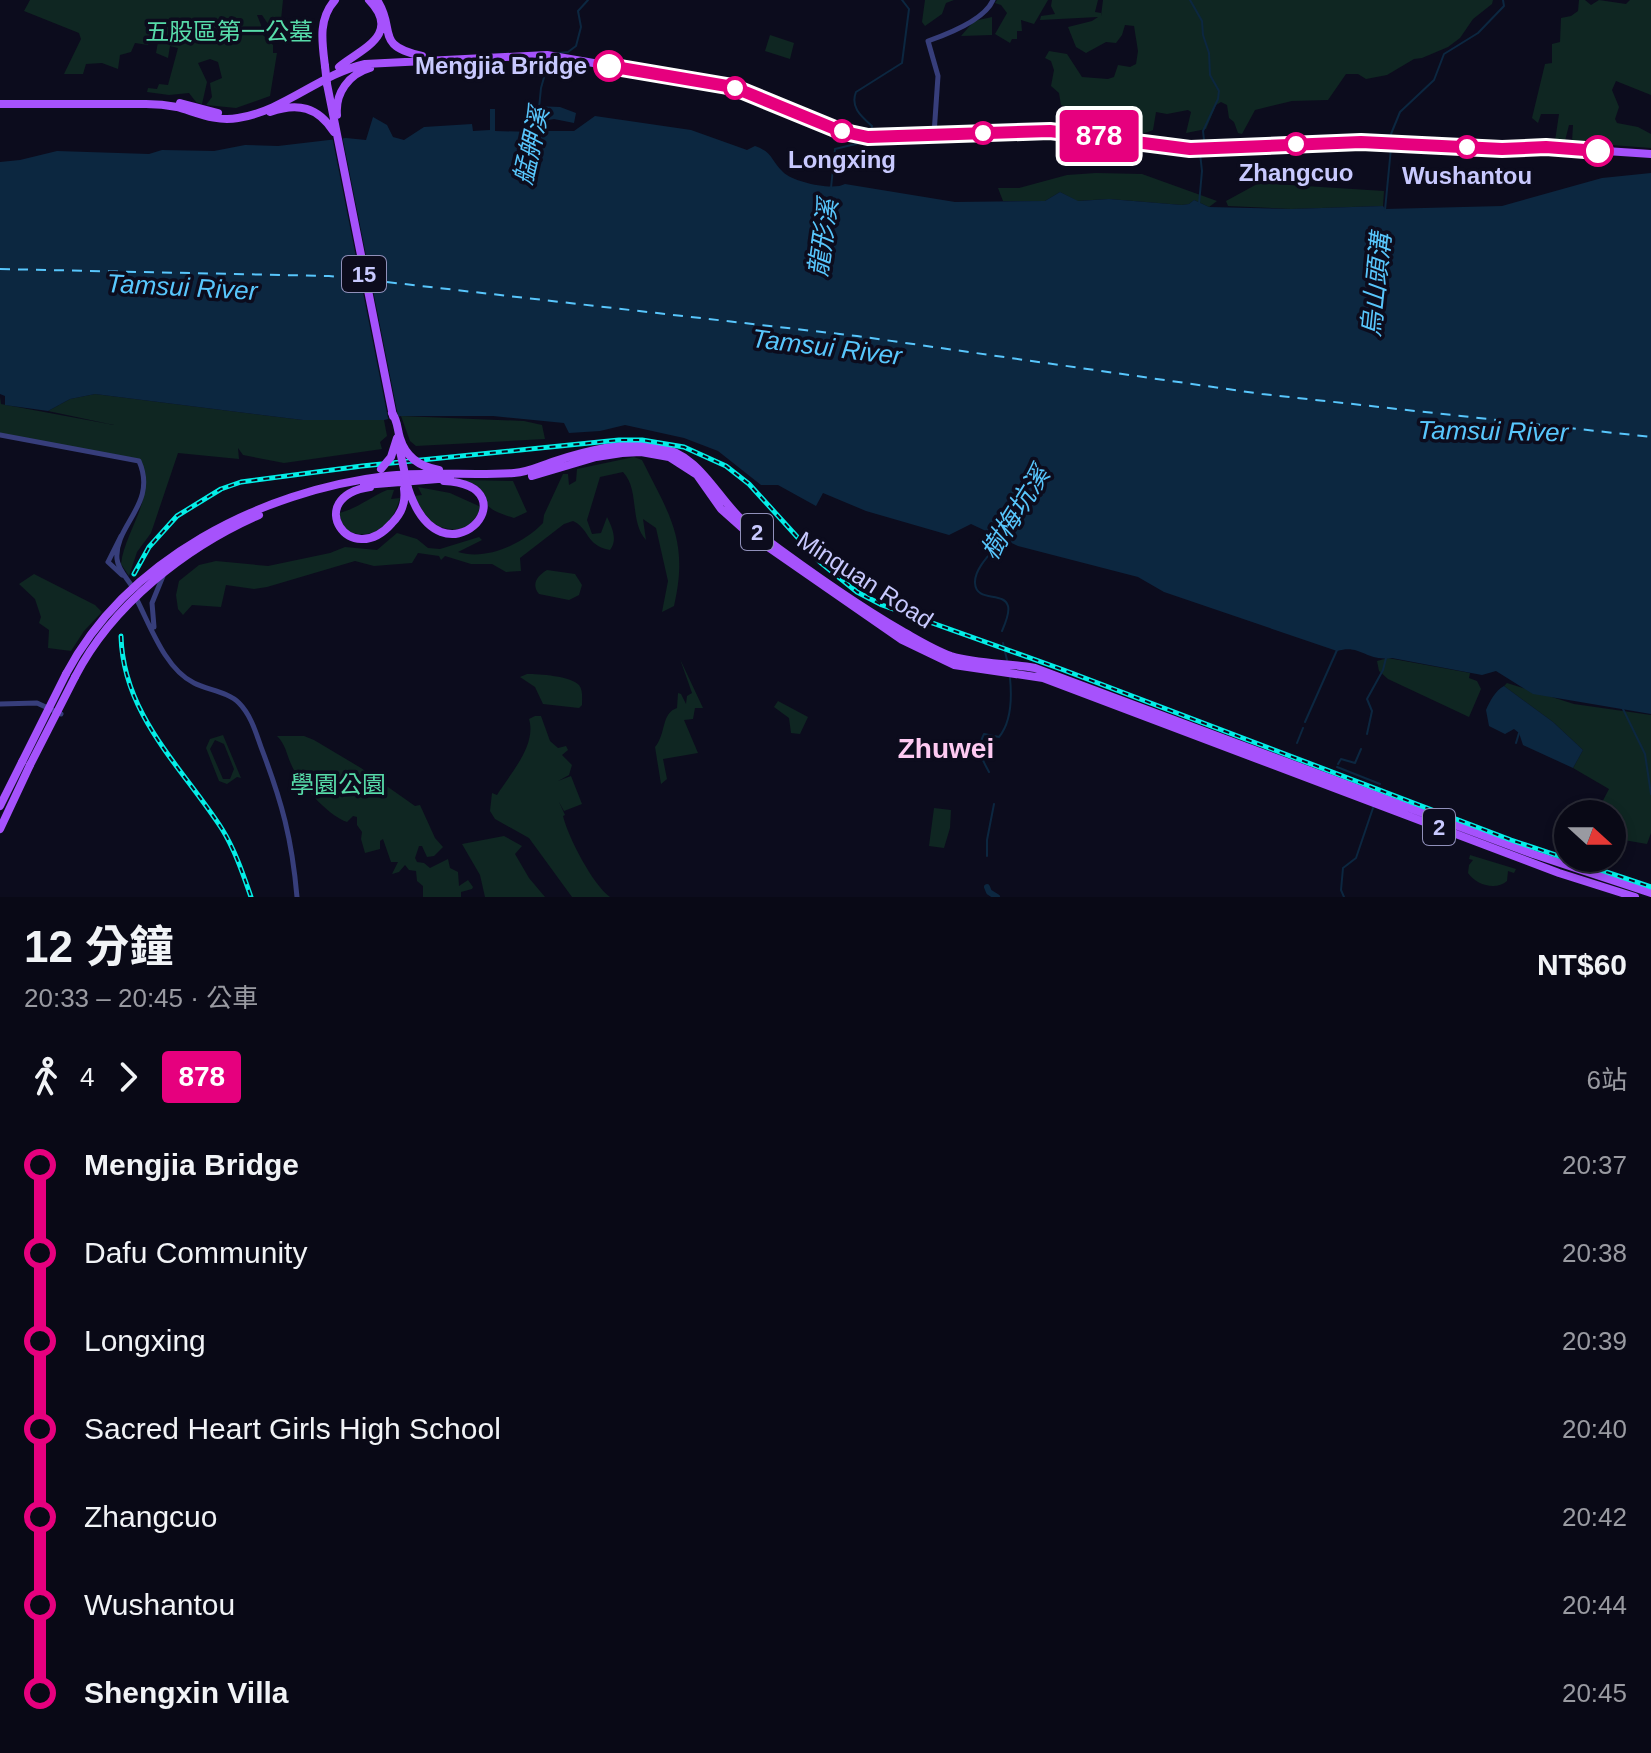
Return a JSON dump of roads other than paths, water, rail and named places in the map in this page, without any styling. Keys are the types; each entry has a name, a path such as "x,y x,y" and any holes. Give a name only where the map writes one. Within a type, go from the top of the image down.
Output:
{"main road":[{"path":"324,67 318,25 327,0"},
{"path":"324,67 322,28 327,9 335,0"},
{"path":"0,102 157,99 210,112 237,113 265,104 366,50 379,30 379,16 369,0"},
{"path":"377,0 394,46 425,59"},
{"name":"15","path":"337,135 338,99 346,83 356,74 372,68 424,65 425,59 551,54 582,56 733,82 867,134"},
{"name":"15","path":"551,54 733,87 840,131 867,134 1050,129 1190,144 1330,140 1493,144 1547,142 1651,152"},
{"path":"339,67 373,60 425,59"},
{"path":"0,102 146,104 229,119 253,115 356,66 425,59"},
{"name":"15","path":"324,67 405,480 416,509 429,524 438,530 459,534 474,527 483,507 478,493 468,484 435,480"},
{"path":"206,117 212,121 239,122 273,110 297,106 310,109 325,119 337,135"},
{"path":"392,413 406,450 423,466 439,470 540,467"},
{"path":"256,510 272,500 305,489 375,473 391,457 397,437"},
{"name":"Minquan Road","path":"146,583 256,510 336,488 514,473 612,448 645,446 675,452 701,470 733,512 750,527 876,616 945,654 1043,678 1245,751"},
{"name":"Minquan Road","path":"435,480 529,476 622,453 641,452 669,457 697,475 721,509 749,534 902,640 948,663 1008,669"},
{"path":"405,480 403,504 389,527 371,538 350,538 341,532 336,514 341,498 356,489 405,480"},
{"name":"2","path":"405,480 435,480"},
{"name":"Minquan Road","path":"146,583 202,538 246,518 336,488 381,483"},
{"path":"0,806 26,764 71,676 133,589 146,583"},
{"name":"2","path":"1245,751 1545,859 1651,893"},
{"name":"2","path":"1245,751 1559,873 1635,897"},
{"path":"0,829 26,764"}],"street":[{"path":"934,133 938,76 928,41 960,30 971,19 989,9 993,0"},
{"path":"0,435 139,461 143,473 141,502 108,562"},
{"path":"122,571 117,556 129,525"},
{"path":"108,562 114,562 122,571 172,664 194,683 239,703 251,721 284,811 297,897"},
{"path":"108,562 133,589"},
{"path":"155,632 152,603 157,586 167,570"},
{"path":"0,704 42,705 61,714"}],"water":[{"name":"Tamsui River","path":"535,106 560,107 576,113 574,123 554,119 542,121 545,131 574,131 595,116 691,130 747,150 755,146 769,154 788,176 804,182 823,186 845,184 955,202 1045,201 1060,192 1078,201 1109,199 1182,205 1194,200 1209,207 1291,209 1383,206 1385,209 1502,206 1602,178 1651,173 1651,714 1533,694 1496,671 1482,675 1392,658 1376,658 1352,650 1337,651 1164,592 1138,577 1018,546 971,524 949,535 866,511 823,493 816,506 778,485 761,485 718,451 684,438 625,425 600,431 569,433 564,423 493,416 303,420 95,394 70,399 48,411 5,405 5,396 0,394 0,162 57,151 149,154 162,150 214,151 245,145 278,146 346,138 366,140 373,117 387,125 393,137 404,140 424,127 472,124 473,131 490,130 490,109 495,109 495,131 533,132"},
{"path":"1504,686 1553,722 1583,750 1573,768 1523,745 1514,729 1505,734 1489,726 1486,710 1495,693"}],"waterway":[{"name":"艋舺溪","path":"559,53 568,52 576,46 581,27 578,11 588,0"},
{"name":"龍形溪","path":"871,132 872,126 854,102 856,92 902,63 909,9 902,0"},
{"path":"1190,0 1202,21 1210,75 1219,91 1203,131 1204,140"},
{"name":"烏山頭溝","path":"1391,134 1400,112 1434,80 1444,54 1478,33 1504,6 1503,0"},
{"name":"艋舺溪","path":"539,108 549,60"},
{"name":"龍形溪","path":"831,188 835,149 868,141"},
{"name":"烏山頭溝","path":"1385,210 1391,148"},
{"path":"1199,204 1200,153"},
{"name":"樹梅坑溪","path":"1002,540 981,566 975,583 980,593 1001,599 1008,606 1002,631"},
{"name":"樹梅坑溪","path":"1003,643 1007,660"},
{"path":"1305,722 1337,650"},
{"path":"1367,734 1372,711 1367,699 1386,658"},
{"name":"樹梅坑溪","path":"989,772 980,745 984,734 999,737 1003,731 1009,717 1010,678"},
{"path":"1623,709 1645,754 1651,794"},
{"path":"1297,743 1303,728"},
{"path":"1516,743 1519,733"},
{"path":"1338,764 1341,759 1355,763 1361,749"},
{"path":"1337,767 1380,784"},
{"name":"樹梅坑溪","path":"987,856 994,804"},
{"path":"1344,897 1341,890 1343,868 1356,858 1373,808"},
{"name":"樹梅坑溪","path":"987,887 997,897"}],"railway":[{"path":"134,574 149,547 177,516 221,489 241,482 362,466 619,440 642,440 684,447 726,466 749,484 820,562 857,592 882,605 1061,669 1511,840 1651,887"},
{"path":"121,636 124,664 143,715 222,829 251,897"}],"place":[{"name":"Mengjia Bridge","path":"609,66"},
{"name":"Longxing","path":"842,131"},
{"name":"Zhangcuo","path":"1296,144"},
{"name":"Wushantou","path":"1467,147"}],"district":[{"name":"Zhuwei","path":"946,748"}],"park label":[{"name":"五股區第一公墓","path":"229,32"},
{"name":"學園公園","path":"338,785"}]}
